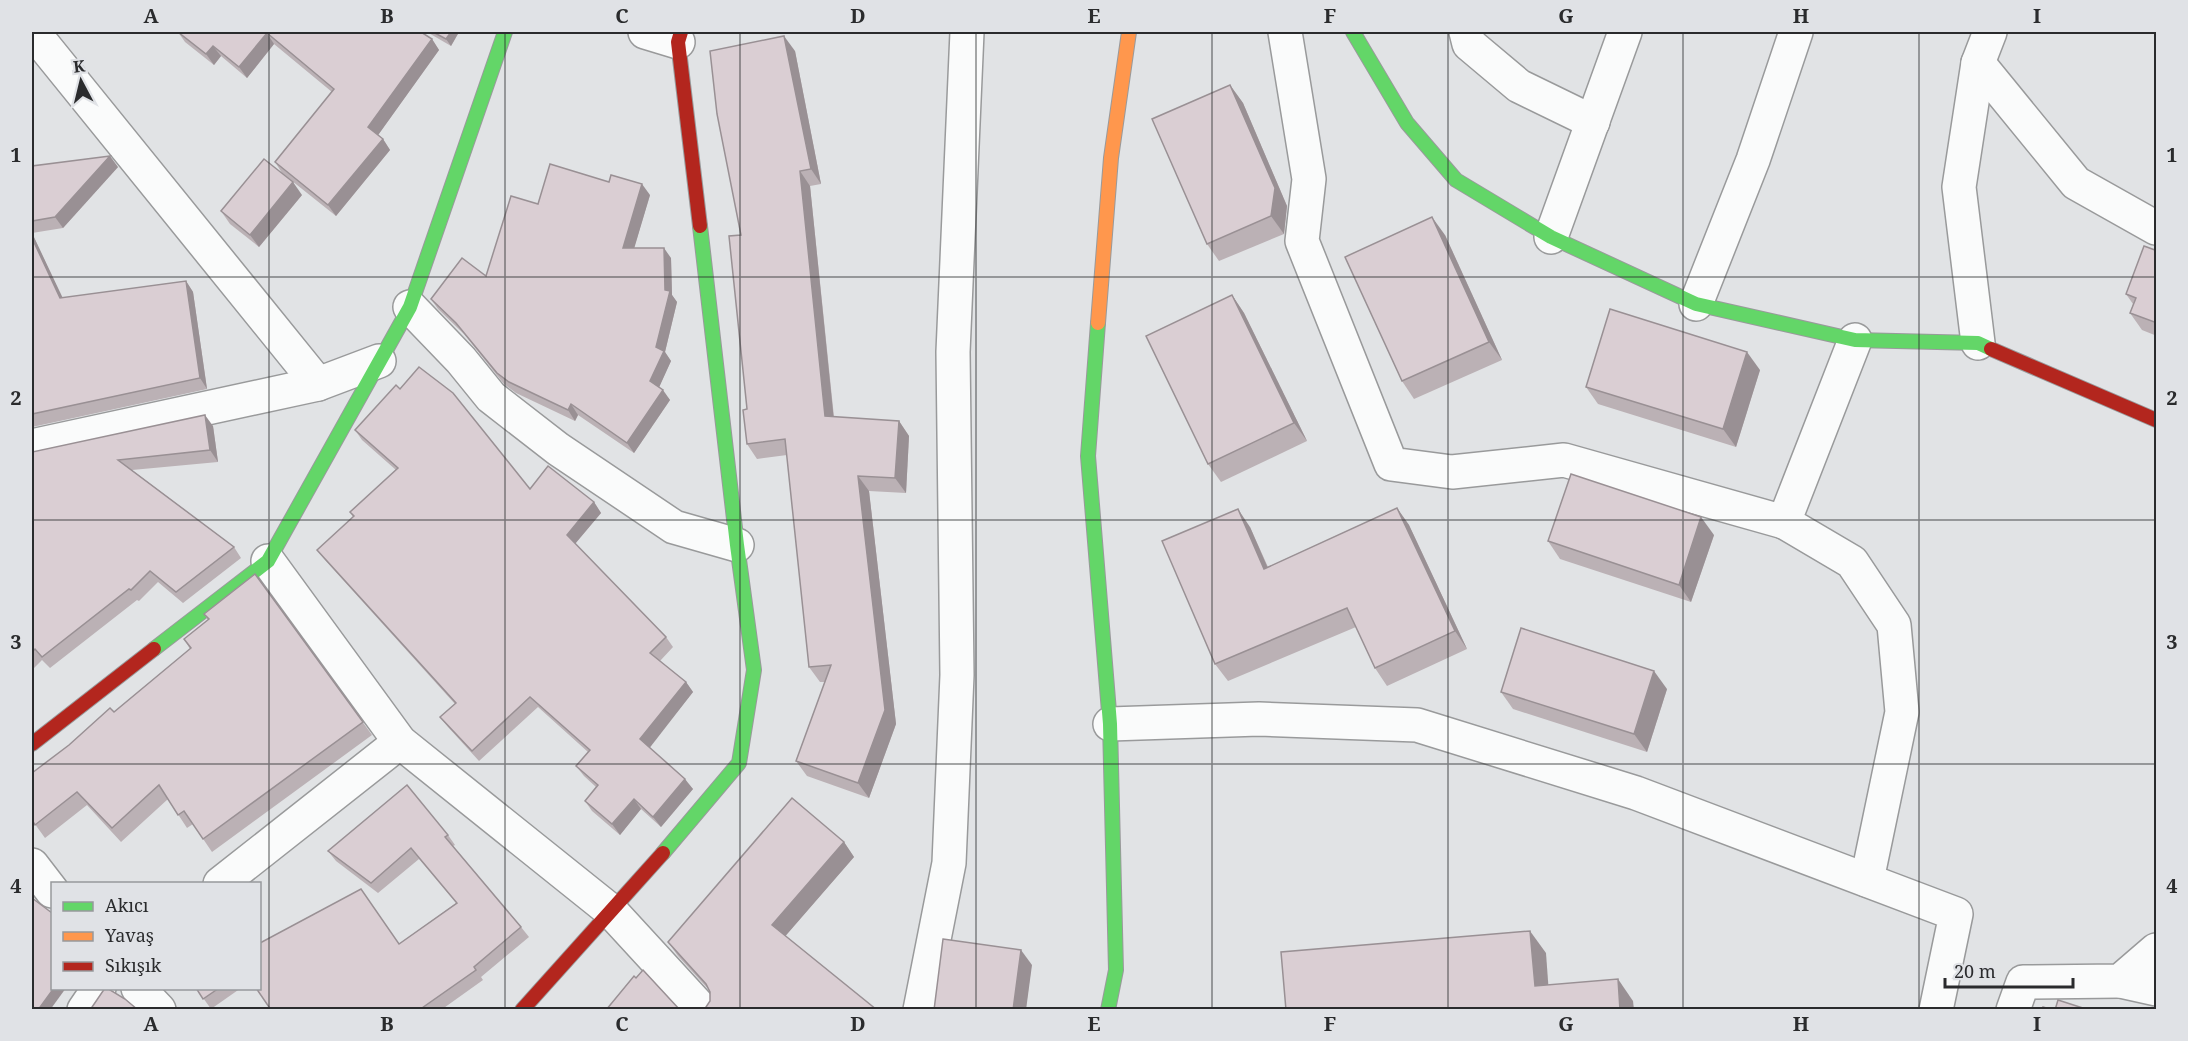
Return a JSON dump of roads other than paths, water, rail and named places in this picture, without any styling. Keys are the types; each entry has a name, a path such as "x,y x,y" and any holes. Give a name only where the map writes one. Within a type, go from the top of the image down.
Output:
{"street":[{"path":"33,32 318,384"},
{"path":"32,744 268,561 410,307 505,32"},
{"path":"522,1010 657,861 739,763 754,670 737,545 680,37 645,32"},
{"path":"920,1010 949,863 957,675 952,352 967,32"},
{"path":"1108,1010 1116,970 1110,724 1089,456 1110,158 1129,32"},
{"path":"1285,32 1309,179 1302,241 1391,464 1452,472 1564,460 1784,522 1852,562 1894,625 1902,712 1867,880"},
{"path":"1353,32 1407,123 1456,180 1551,237 1696,304 1855,340 1978,343 2157,420"},
{"path":"1466,32 1470,44 1519,86 1593,122"},
{"path":"1551,237 1625,32"},
{"path":"1696,304 1753,160 1796,32"},
{"path":"1978,343 1959,187 1978,63 1989,32"},
{"path":"1978,63 2076,183 2157,228"},
{"path":"410,307 491,397 558,448 674,527 737,545"},
{"path":"1784,522 1855,340"},
{"path":"32,446 318,384 379,361"},
{"path":"268,561 400,742 612,911 702,1010"},
{"path":"1110,724 1259,719 1417,725 1636,793 1956,914 1936,1010"},
{"path":"223,882 400,742"},
{"path":"32,865 51,890"},
{"path":"2120,981 2157,950"},
{"path":"2013,1010 2023,982 2120,981 2157,989"},
{"path":"84,1010 98,990"},
{"path":"140,990 159,1010"}]}
